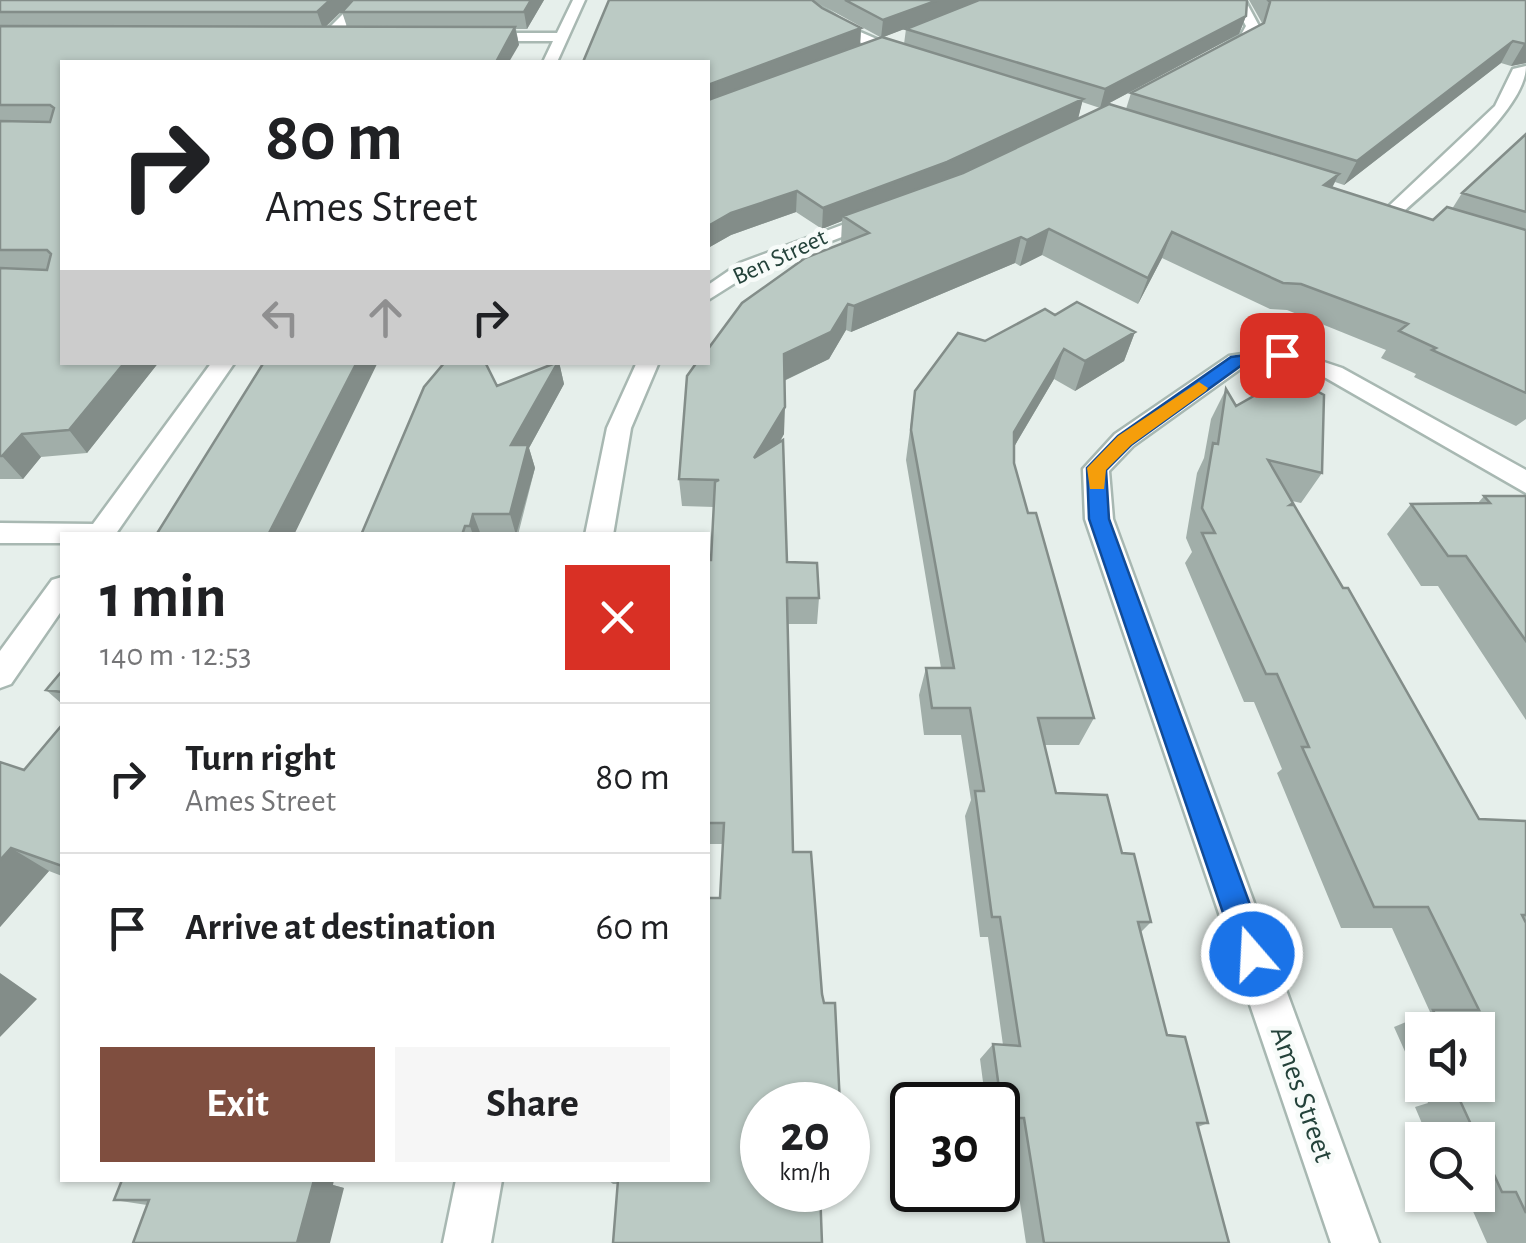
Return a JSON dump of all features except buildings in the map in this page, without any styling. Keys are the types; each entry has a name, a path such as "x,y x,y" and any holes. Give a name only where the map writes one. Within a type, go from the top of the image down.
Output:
{"street":[{"path":"328,37 364,0"},
{"path":"551,60 579,0"},
{"path":"804,0 828,20 883,48 920,59"},
{"path":"1201,64 1248,38 1252,29 1249,11 1238,0"},
{"path":"308,37 347,37"},
{"path":"464,37 562,37"},
{"path":"866,55 903,40"},
{"path":"1395,210 1502,108 1518,72 1526,70"},
{"path":"1377,204 1414,216"},
{"name":"Ben Street","path":"710,293 747,267 893,212"},
{"name":"Ames Street","path":"1355,1243 1099,519 1096,468 1124,440 1238,361 1282,355 1334,373 1510,470 1526,484"},
{"path":"102,532 222,365"},
{"path":"600,532 619,428 647,365"},
{"path":"0,533 60,534"},
{"path":"0,675 60,591"},
{"path":"468,1243 479,1182"}],"slow traffic":[{"path":"1097,484 1096,468 1124,440 1199,388"}],"route":[{"path":"1252,954 1099,519 1096,468 1124,440 1238,361 1282,355"}]}
